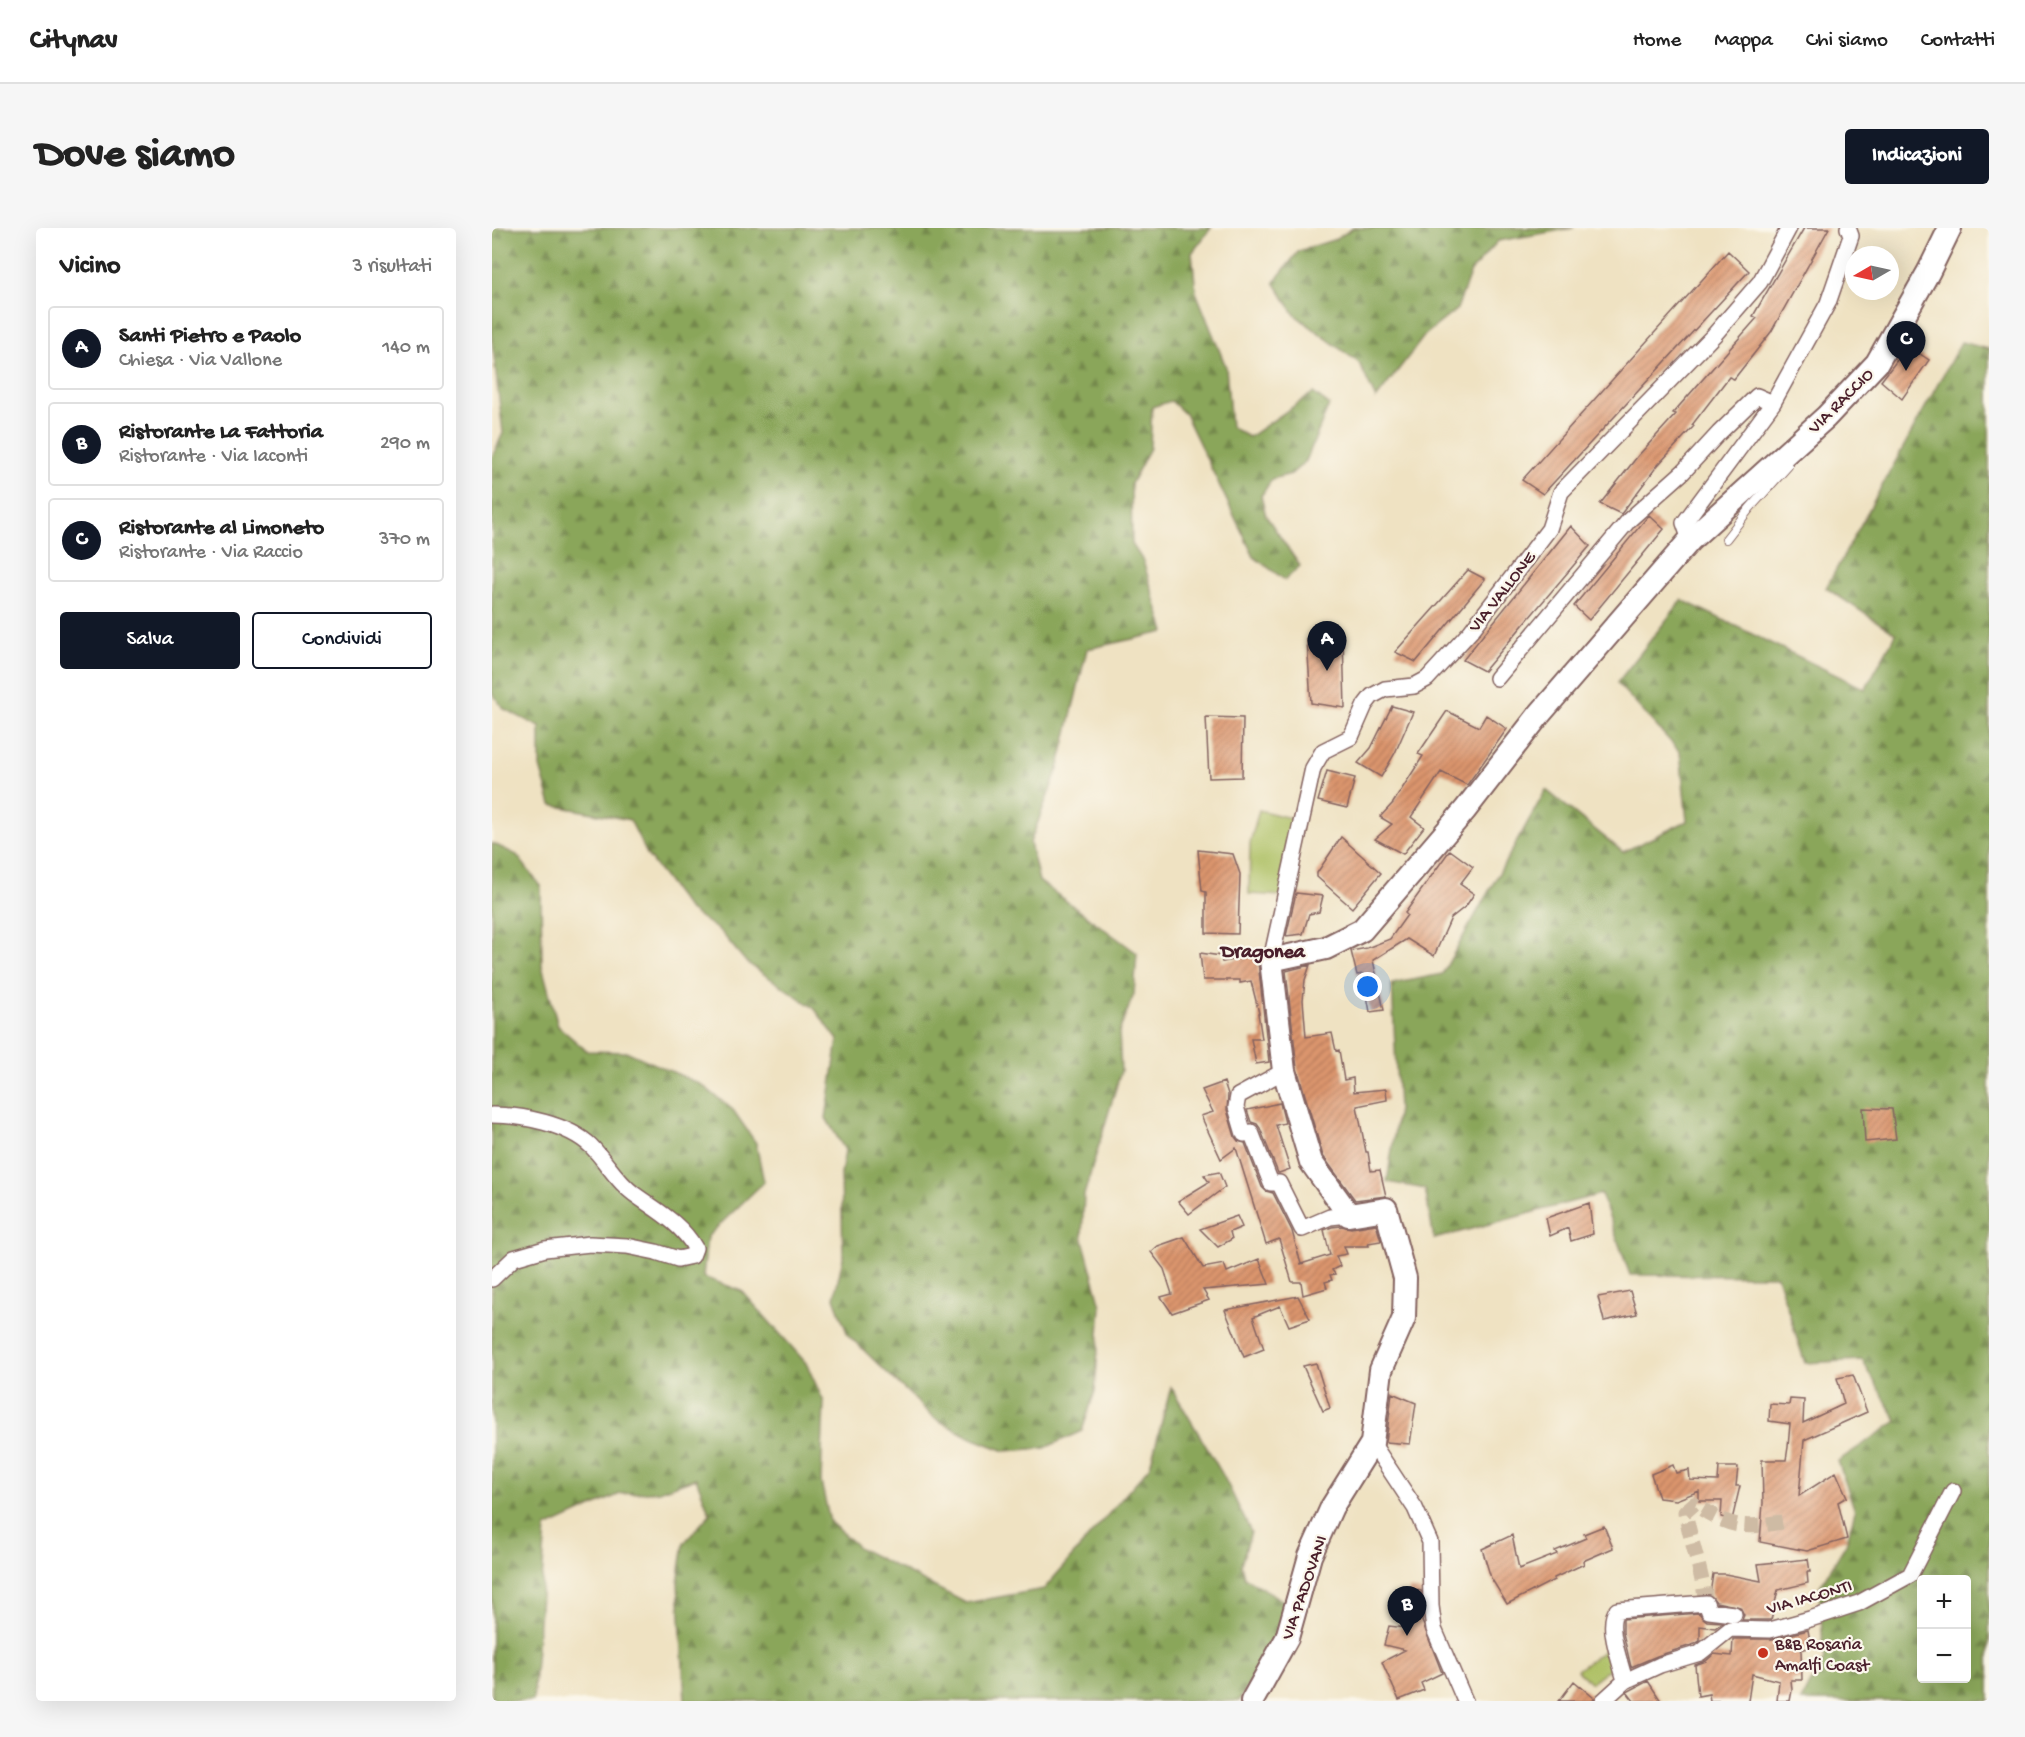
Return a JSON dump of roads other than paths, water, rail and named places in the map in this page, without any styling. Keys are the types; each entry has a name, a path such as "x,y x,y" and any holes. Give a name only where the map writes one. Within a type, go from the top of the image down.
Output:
{"street":[{"name":"VIA VALLONE","path":"1349,1215 1311,1162 1284,1071 1271,960 1313,768 1323,752 1351,736 1365,705 1372,696 1385,689 1414,686 1427,679 1471,631 1549,529 1561,492 1714,335 1760,282 1789,228"},
{"path":"1271,960 1326,948 1362,930 1465,810 1538,716 1690,540 1684,523 1773,403 1828,303 1851,236 1848,228"},
{"name":"VIA RACCIO","path":"1690,540 1826,417 1877,363 1950,228"},
{"path":"1497,678 1629,520 1683,472 1757,396 1773,403"},
{"path":"1284,1071 1238,1096 1236,1107 1244,1134 1251,1132 1271,1183 1279,1183 1302,1229 1330,1217 1386,1209 1405,1278 1404,1318 1381,1370 1372,1443 1415,1508 1430,1542 1431,1606 1434,1629 1465,1701"},
{"path":"492,1115 514,1115 535,1119 581,1137 619,1181 667,1216 688,1235 695,1248 692,1256 678,1259 627,1246 590,1244 545,1250 514,1258 492,1280"},
{"name":"VIA PADOVANI","path":"1252,1701 1287,1638 1310,1556 1332,1507 1372,1443"},
{"name":"VIA IACONTI","path":"1603,1701 1625,1681 1660,1665 1700,1653 1730,1629 1770,1630 1810,1619 1859,1603 1910,1575 1953,1491"},
{"path":"1625,1681 1612,1628 1612,1618 1617,1610 1706,1603 1709,1611 1734,1614"}],"lane":[{"path":"1923,299 1927,291 1926,276"},
{"path":"1726,539 1750,508 1791,463"}],"tunnel":[{"path":"1706,1603 1685,1512 1694,1504 1719,1518 1738,1525 1748,1526 1787,1521"}],"place":[{"name":"Ristorante al Limoneto","path":"1906,371"},
{"name":"Santi Pietro e Paolo","path":"1327,671"},
{"name":"Ristorante La Fattoria","path":"1407,1636"},
{"name":"B&B Rosaria Amalfi Coast","path":"1763,1653"}],"district":[{"name":"Dragonea","path":"1263,950"}]}
